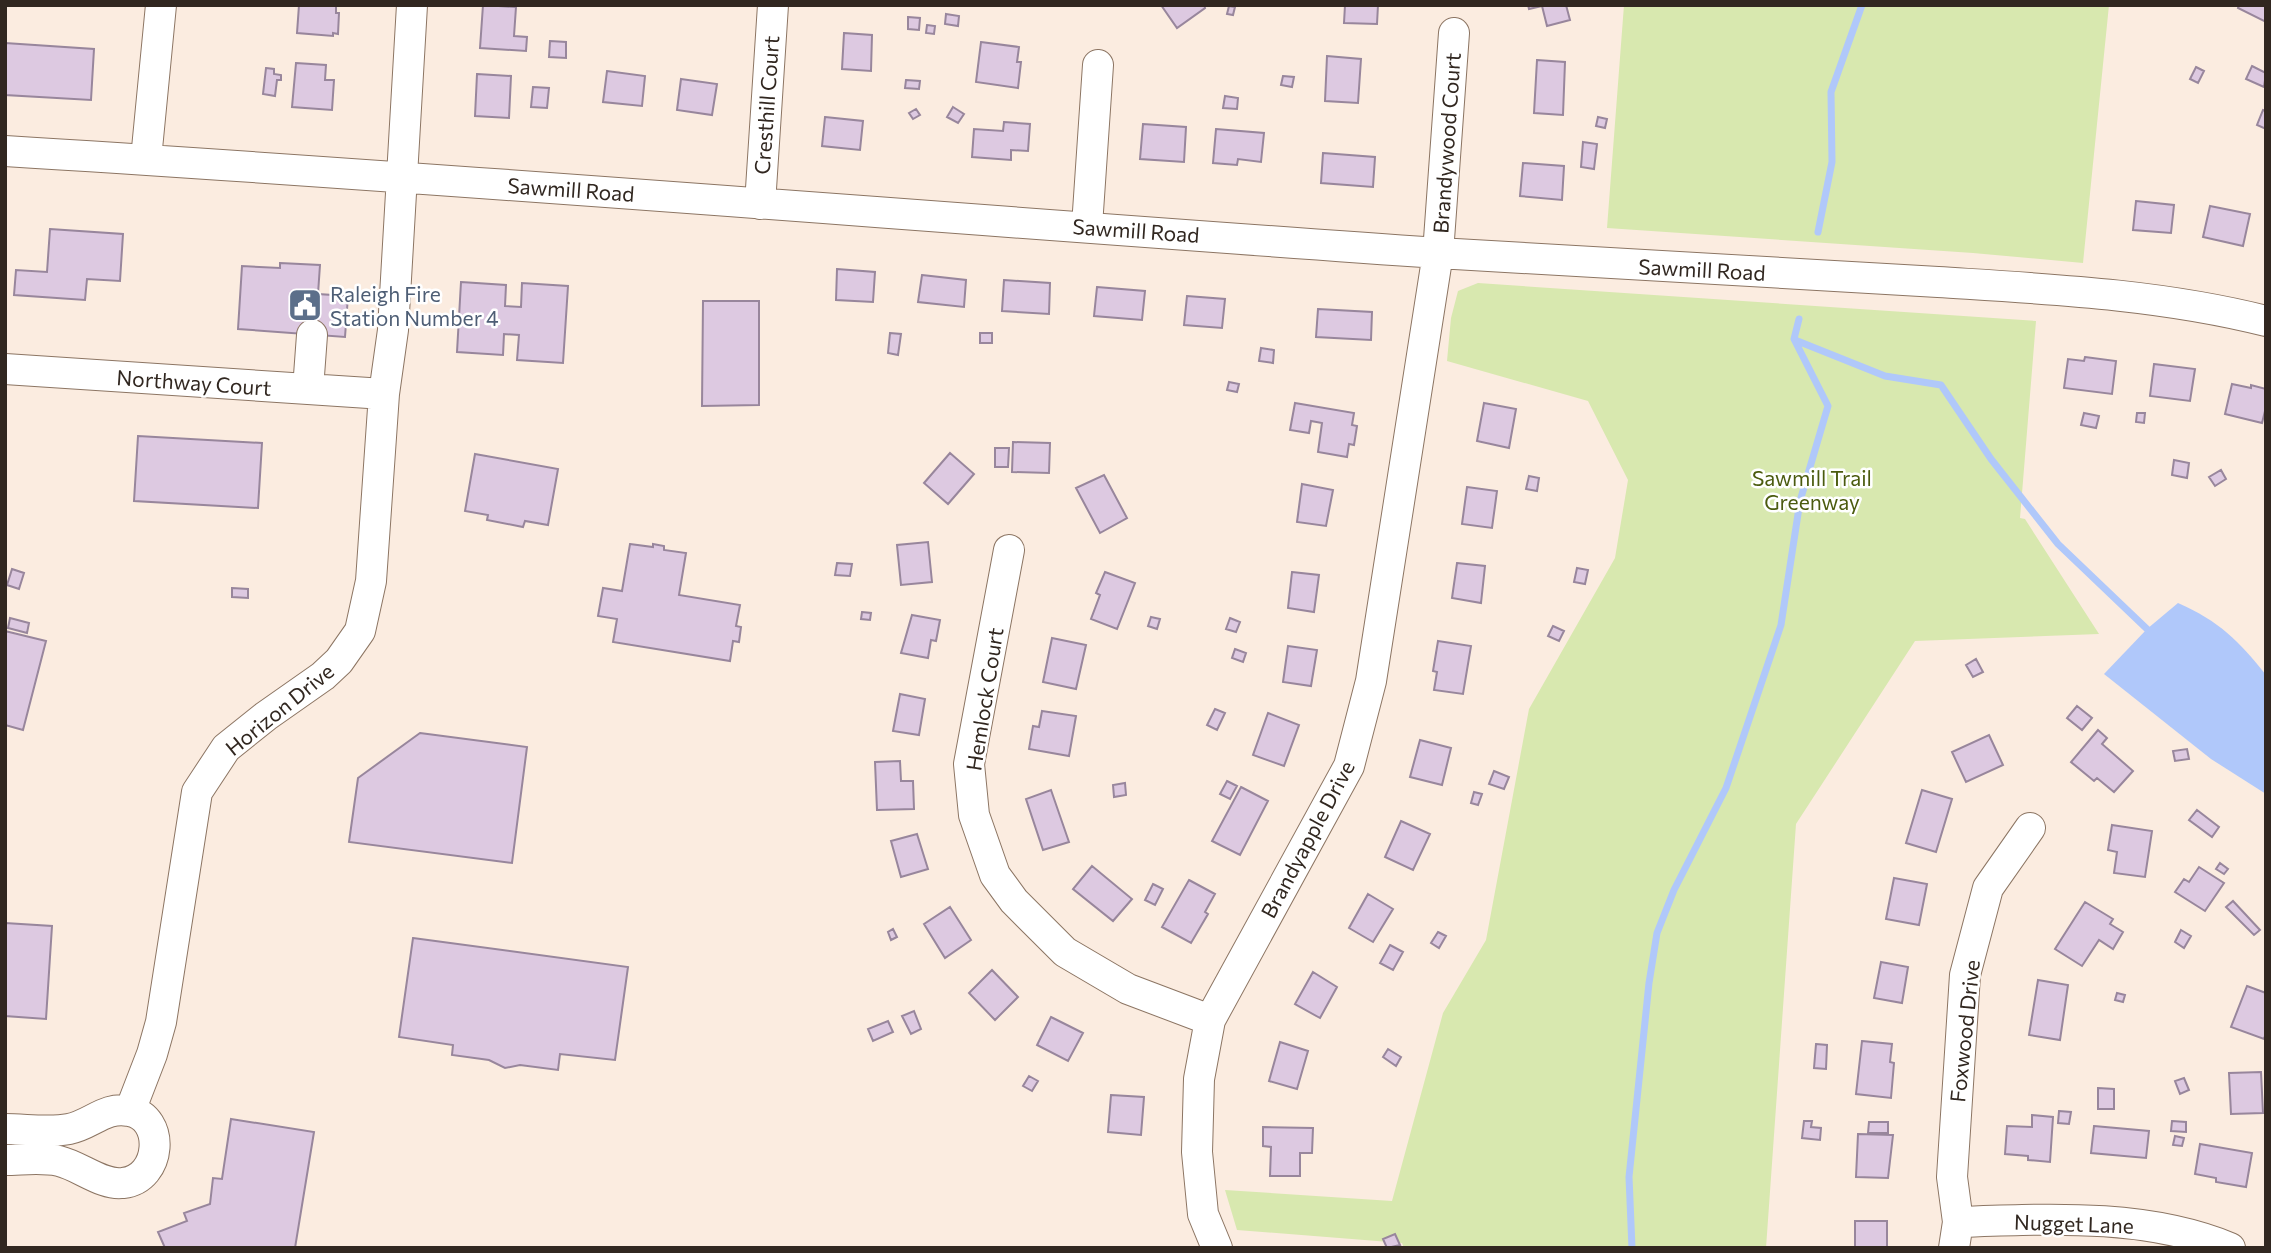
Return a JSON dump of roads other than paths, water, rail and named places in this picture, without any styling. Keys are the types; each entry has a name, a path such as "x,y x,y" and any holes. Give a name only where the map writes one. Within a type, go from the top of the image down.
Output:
{"street":[{"path":"146,159 161,5"},
{"name":"Horizon Drive","path":"130,1111 161,1022 197,792 226,748 323,676 339,661 360,631 371,581 384,394 393,330 412,5"},
{"name":"Cresthill Court","path":"760,204 773,5"},
{"name":"Brandywood Court","path":"1438,253 1454,33"},
{"path":"1087,226 1098,65"},
{"name":"Sawmill Road","path":"5,151 401,176 1438,253 1712,271 1892,279 2127,296 2234,313 2266,321"},
{"name":"Brandyapple Drive","path":"1217,1248 1203,1214 1197,1152 1199,1079 1210,1020 1349,766 1371,681 1438,253"},
{"path":"308,389 312,335"},
{"name":"Northway Court","path":"5,369 384,394"},
{"name":"Hemlock Court","path":"1009,550 969,764 974,815 995,875 1014,901 1065,952 1128,989 1210,1020"},
{"name":"Foxwood Drive","path":"1956,1235 1952,1177 1965,975 1988,888 2029,828"},
{"path":"5,1129 70,1129 113,1110 130,1111 140,1115 148,1124 155,1147 154,1158 148,1170 133,1182 113,1184 82,1168 55,1160 5,1160"},
{"name":"Nugget Lane","path":"1956,1235 2048,1219 2139,1225 2208,1239 2230,1248"}],"water":[{"path":"2178,603 2205,617 2227,633 2266,675 2266,794 2211,759 2104,674 2147,629"}],"waterway":[{"path":"1818,232 1832,162 1831,92 1862,5"},
{"path":"1632,1248 1629,1177 1649,983 1657,933 1674,890 1726,788 1781,625 1800,501 1828,406 1794,339 1799,319"},
{"path":"1795,340 1885,376 1941,385 1991,459 2058,544 2147,629"}],"place":[{"name":"Raleigh Fire Station Number 4","path":"305,305"}],"park label":[{"name":"Sawmill Trail Greenway","path":"1812,489"}]}
